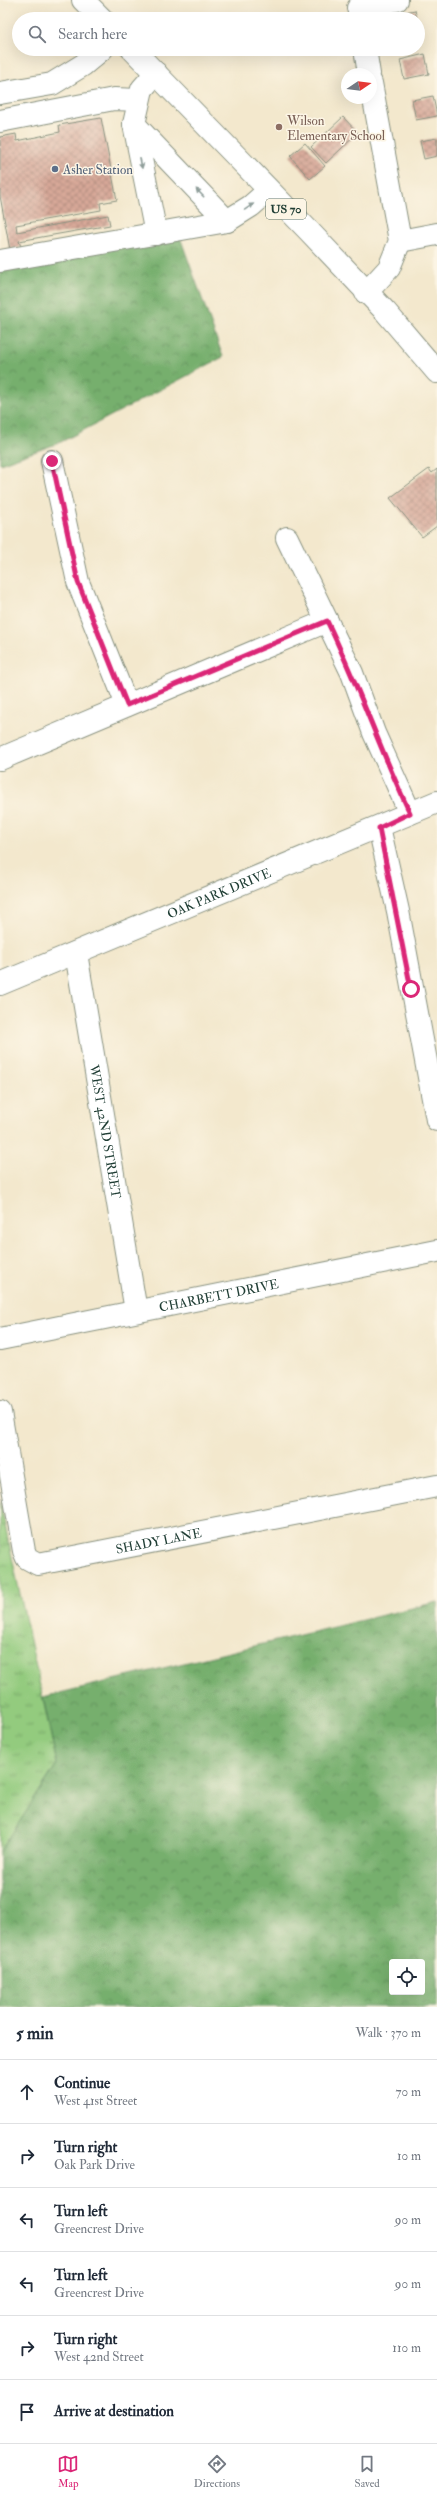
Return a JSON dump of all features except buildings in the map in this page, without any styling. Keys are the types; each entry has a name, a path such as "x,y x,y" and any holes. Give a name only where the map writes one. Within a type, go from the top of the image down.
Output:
{"street":[{"path":"83,0 95,12"},
{"path":"358,9 397,0"},
{"path":"0,93 52,84 83,65 94,56"},
{"name":"US 70","path":"139,56 385,311 437,372"},
{"path":"366,56 369,68"},
{"path":"156,73 142,89 134,124 156,234"},
{"path":"0,121 114,99 139,100"},
{"path":"366,293 389,268 400,241 375,104"},
{"path":"134,124 227,221"},
{"path":"0,261 227,221 252,206 268,190"},
{"path":"400,241 437,234"},
{"path":"52,461 78,582 127,705"},
{"path":"287,538 352,673 374,733 410,813"},
{"path":"0,759 327,621"},
{"name":"OAK PARK DRIVE","path":"0,984 379,828 437,802"},
{"path":"379,828 396,904 437,1120"},
{"name":"WEST 42ND STREET","path":"76,953 136,1311"},
{"name":"CHARBETT DRIVE","path":"0,1339 437,1251"},
{"name":"SHADY LANE","path":"0,1412 24,1551 27,1558 38,1564 437,1486"}],"green space":[{"path":"180,237 223,357 59,443 0,464 0,267"},
{"path":"0,1502 57,1764 0,1852"},
{"path":"437,1602 437,2007 0,2007 0,1852 57,1764 43,1697"}],"place":[{"name":"Wilson Elementary School","path":"279,127"},
{"name":"Asher Station","path":"55,169"}],"route":[{"path":"52,461 70,552 78,582 93,624 127,705 267,648 327,621 352,673 374,733 396,785 410,813 379,828 398,911 411,989"}]}
